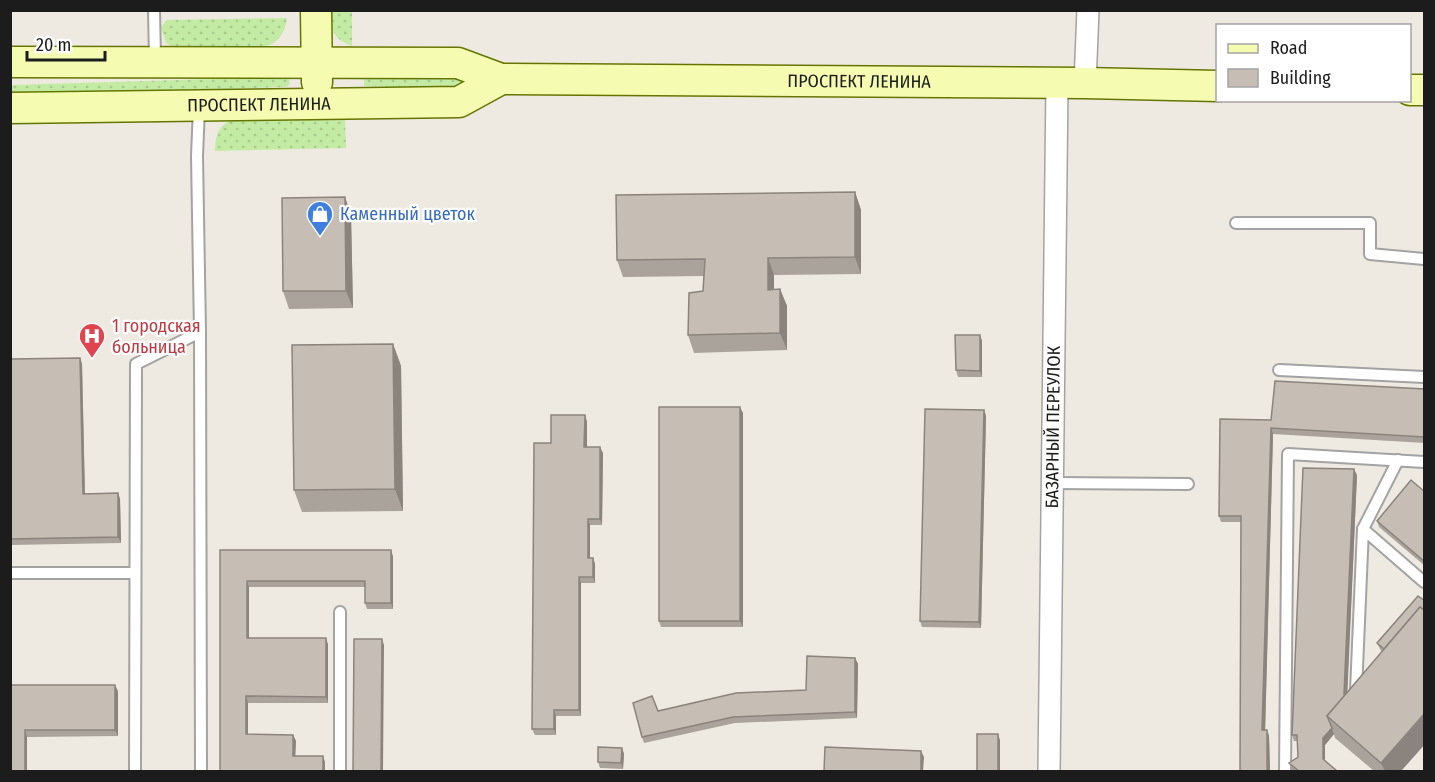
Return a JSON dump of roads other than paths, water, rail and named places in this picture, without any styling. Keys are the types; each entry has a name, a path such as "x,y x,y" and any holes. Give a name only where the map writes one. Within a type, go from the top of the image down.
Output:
{"main road":[{"path":"316,10 317,103"},
{"name":"ПРОСПЕКТ ЛЕНИНА","path":"10,62 459,63 501,79 1216,86"},
{"name":"ПРОСПЕКТ ЛЕНИНА","path":"10,108 459,102 501,79"}],"street":[{"name":"БАЗАРНЫЙ ПЕРЕУЛОК","path":"1049,771 1052,483 1071,83 1088,10"}],"lane":[{"path":"154,10 155,63"},
{"path":"200,105 197,156 200,332 201,771"},
{"path":"1236,223 1370,223 1370,254 1425,259"},
{"path":"135,771 135,364 200,332"},
{"path":"1279,370 1425,377"},
{"path":"1285,771 1288,454 1425,462"},
{"path":"1356,691 1363,529 1398,460"},
{"path":"1052,483 1188,484"},
{"path":"1363,529 1425,582"},
{"path":"10,573 135,573"},
{"path":"340,612 340,771"}],"place":[{"name":"Каменный цветок","path":"320,237"},
{"name":"1 городская больница","path":"92,359"}]}
